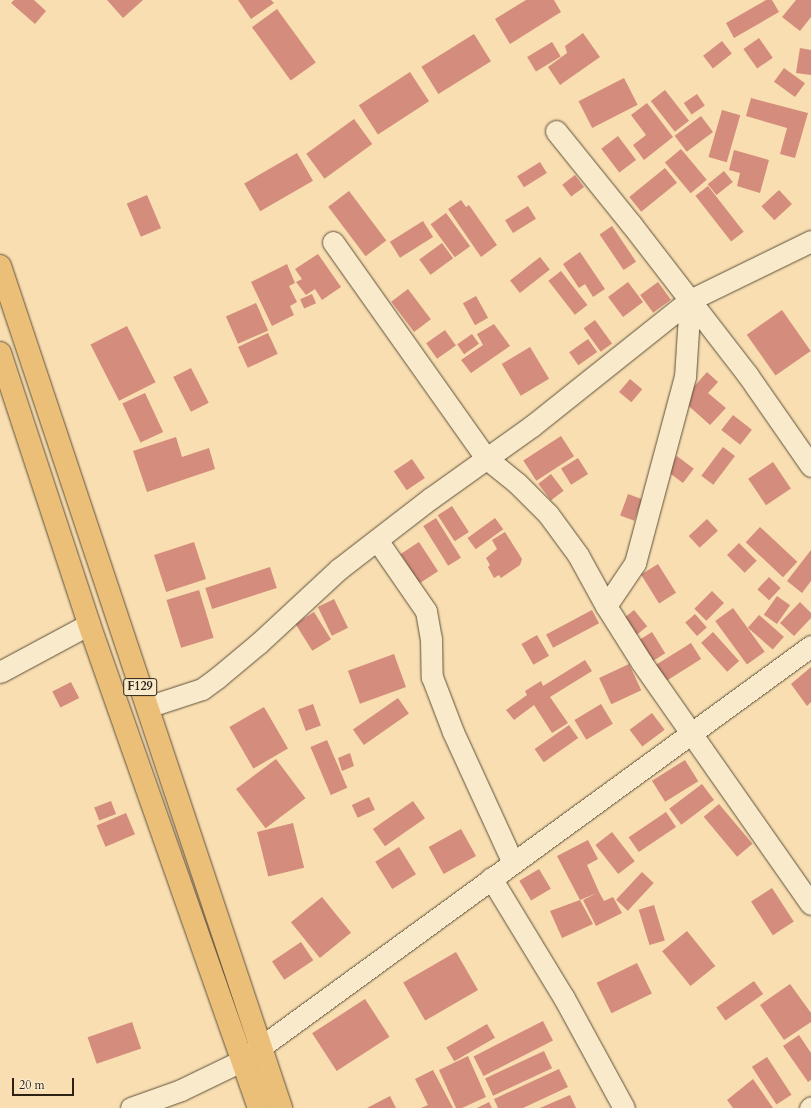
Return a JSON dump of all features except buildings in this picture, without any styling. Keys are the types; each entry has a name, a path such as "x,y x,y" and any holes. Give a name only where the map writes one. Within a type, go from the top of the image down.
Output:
{"main road":[{"name":"F129","path":"0,266 281,1108"},
{"name":"F129","path":"0,353 89,624 259,1108"}],"street":[{"path":"556,130 747,374 811,466"},
{"path":"147,707 202,689 217,678 259,643 339,569 486,458 532,426 690,300 811,241"},
{"path":"332,242 486,458 517,483 548,514 578,555 606,606 642,663 811,904"},
{"path":"606,606 635,563 685,376 690,300"},
{"path":"377,540 426,611 431,638 432,677 453,732 513,863"},
{"path":"0,672 89,624"},
{"path":"132,1108 181,1090 243,1060 811,646"},
{"path":"491,878 564,998 624,1108"}]}
